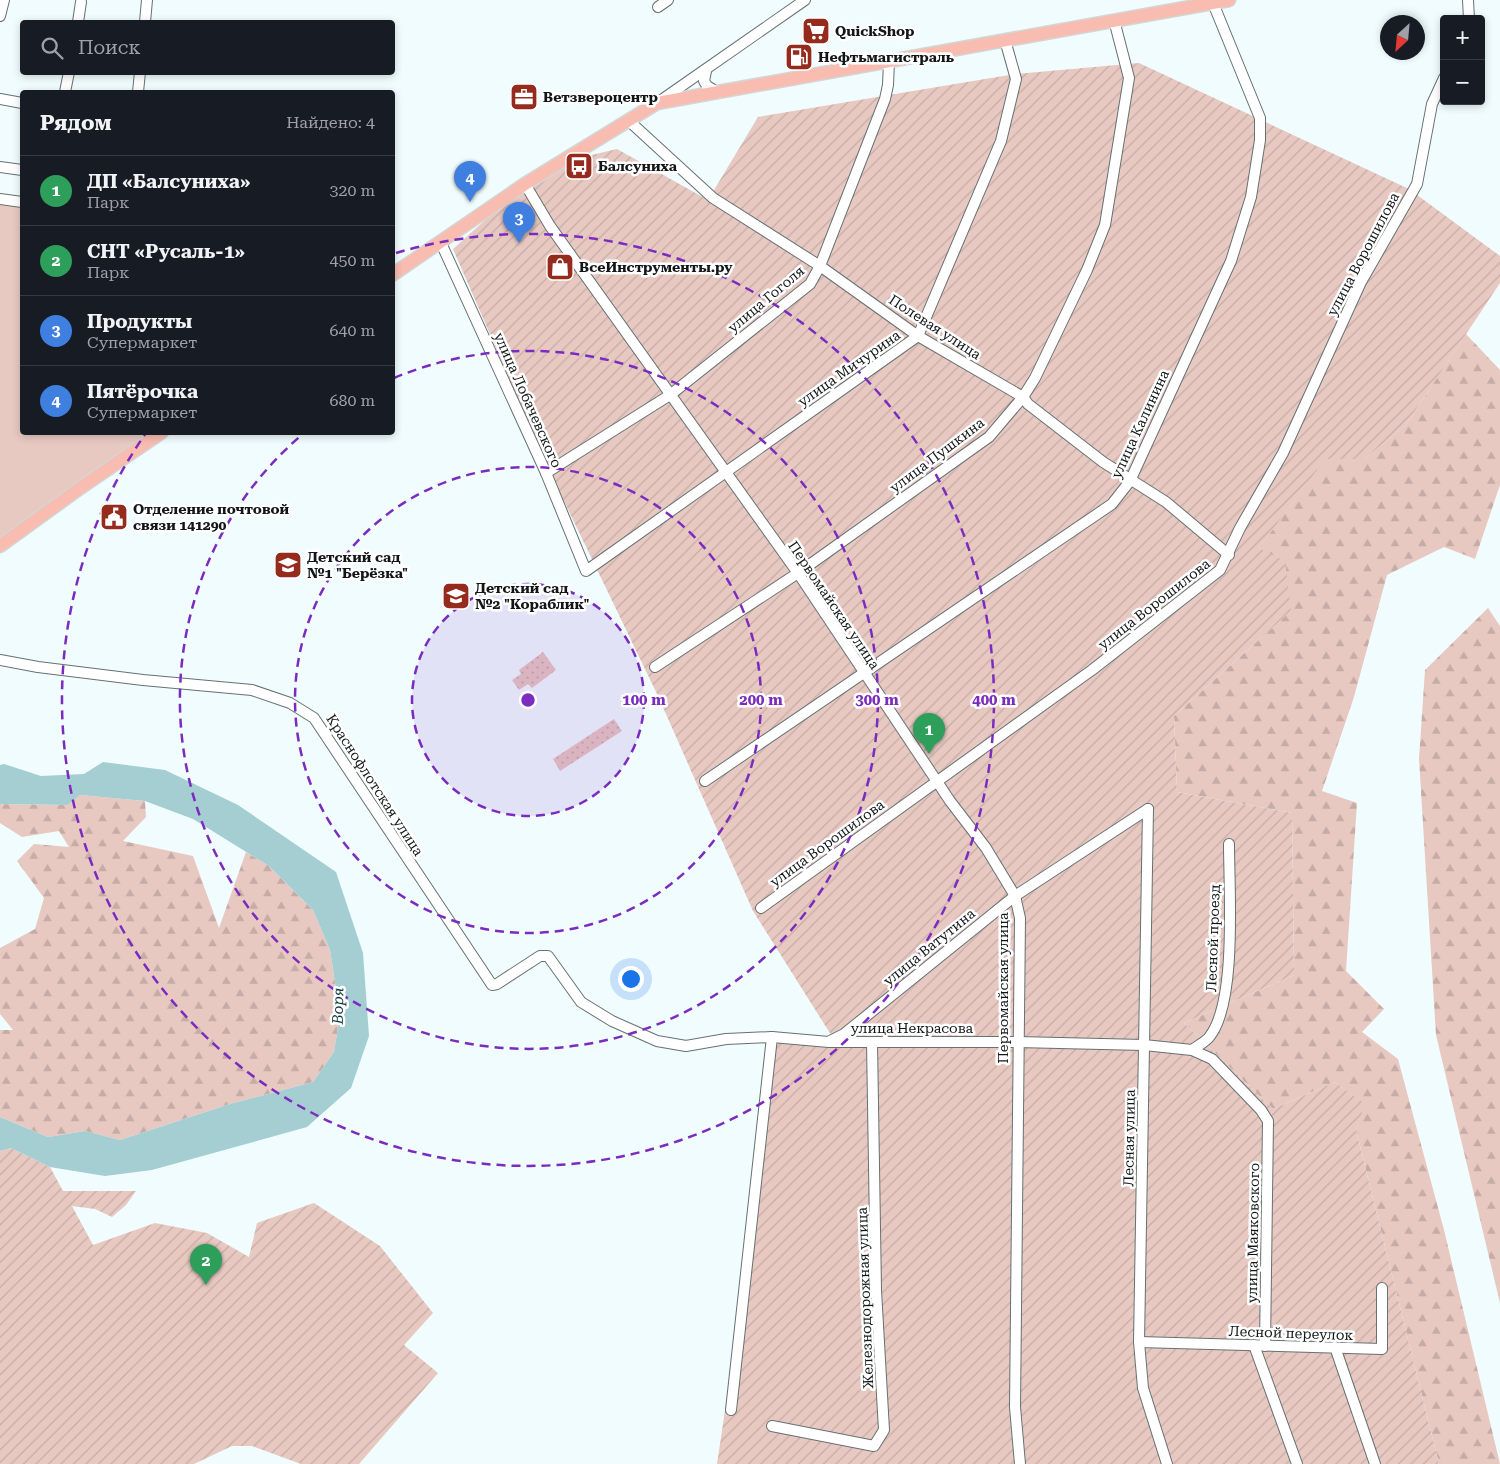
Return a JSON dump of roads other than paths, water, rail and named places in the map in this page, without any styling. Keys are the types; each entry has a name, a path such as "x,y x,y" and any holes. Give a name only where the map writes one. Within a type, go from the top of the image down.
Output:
{"main road":[{"path":"395,273 525,184 657,103 1207,2 1229,0"},
{"path":"0,546 158,435"}],"street":[{"path":"0,16 4,0"},
{"path":"145,20 147,0"},
{"path":"658,7 668,0"},
{"path":"657,103 805,0"},
{"path":"1468,0 1469,15"},
{"path":"78,20 81,2"},
{"name":"улица Калинина","path":"705,781 1112,504 1130,481 1231,261 1251,197 1260,140 1260,118 1207,2"},
{"name":"улица Пушкина","path":"655,667 798,573 989,437 1023,397 1035,378 1087,270 1105,225 1129,78 1114,20"},
{"name":"улица Мичурина","path":"586,571 918,336 1001,141 1016,79 1005,40"},
{"name":"улица Гоголя","path":"546,473 670,395 810,284 820,266 885,98 888,85 889,61"},
{"path":"706,70 704,81 707,86 718,93"},
{"path":"65,90 68,75"},
{"path":"138,90 140,75"},
{"name":"улица Ворошилова","path":"762,908 936,780 1092,670 1206,583 1220,570 1229,555 1240,528 1283,453 1361,282 1416,184 1432,104 1440,87"},
{"path":"0,99 20,103"},
{"name":"Полевая улица","path":"628,120 713,198 820,266 918,336 1023,397 1028,404 1130,481 1166,502 1229,555"},
{"path":"0,167 20,170"},
{"name":"Первомайская улица","path":"525,184 550,226 798,573 863,674 936,780 986,848 1015,896 1020,918 1017,1042 1015,1407 1020,1464"},
{"path":"0,199 20,202"},
{"name":"улица Лобачевского","path":"441,243 546,473 586,571"},
{"name":"Краснофлотская улица","path":"0,660 38,667 134,679 252,690 290,703 314,718 492,985"},
{"name":"улица Ватутина","path":"829,1042 844,1034 1015,896 1148,809"},
{"name":"Лесная улица","path":"1148,809 1139,1342 1143,1388 1167,1464"},
{"name":"Лесной проезд","path":"1192,1050 1210,1038 1221,1016 1227,988 1229,844"},
{"name":"улица Некрасова","path":"492,985 497,984 544,955 550,960 581,1002 612,1021 657,1041 686,1046 726,1039 772,1037 829,1042 1017,1042 1144,1045 1192,1050"},
{"path":"731,1410 772,1037"},
{"name":"Железнодорожная улица","path":"772,1426 874,1446 884,1430 876,1290 872,1042"},
{"name":"улица Маяковского","path":"1192,1050 1212,1059 1261,1110 1268,1121 1266,1346"},
{"name":"Лесной переулок","path":"1139,1342 1382,1349 1382,1288"},
{"path":"1254,1345 1297,1464"},
{"path":"1335,1348 1375,1464"}],"water":[{"path":"103,762 165,770 238,805 336,872 363,953 369,1036 351,1088 307,1127 152,1170 105,1176 50,1167 11,1148 0,1151 0,1117 48,1137 85,1131 120,1140 230,1104 313,1082 334,1052 340,1015 330,950 313,910 269,866 193,819 145,801 80,795 68,805 0,804 0,765 4,764 41,776 84,774"}],"place":[{"name":"QuickShop","path":"816,31"},
{"name":"Нефтьмагистраль","path":"799,57"},
{"name":"Ветзвероцентр","path":"524,97"},
{"name":"Балсуниха","path":"579,166"},
{"name":"Пятёрочка","path":"470,202"},
{"name":"Продукты","path":"519,243"},
{"name":"ВсеИнструменты.ру","path":"560,267"},
{"name":"Отделение почтовой связи 141290","path":"114,517"},
{"name":"Детский сад №1 \"Берёзка\"","path":"288,565"},
{"name":"Детский сад №2 \"Кораблик\"","path":"456,596"},
{"name":"ДП «Балсуниха»","path":"929,754"},
{"name":"СНТ «Русаль-1»","path":"206,1285"}],"water label":[{"name":"Воря","path":"338,1006"}]}
